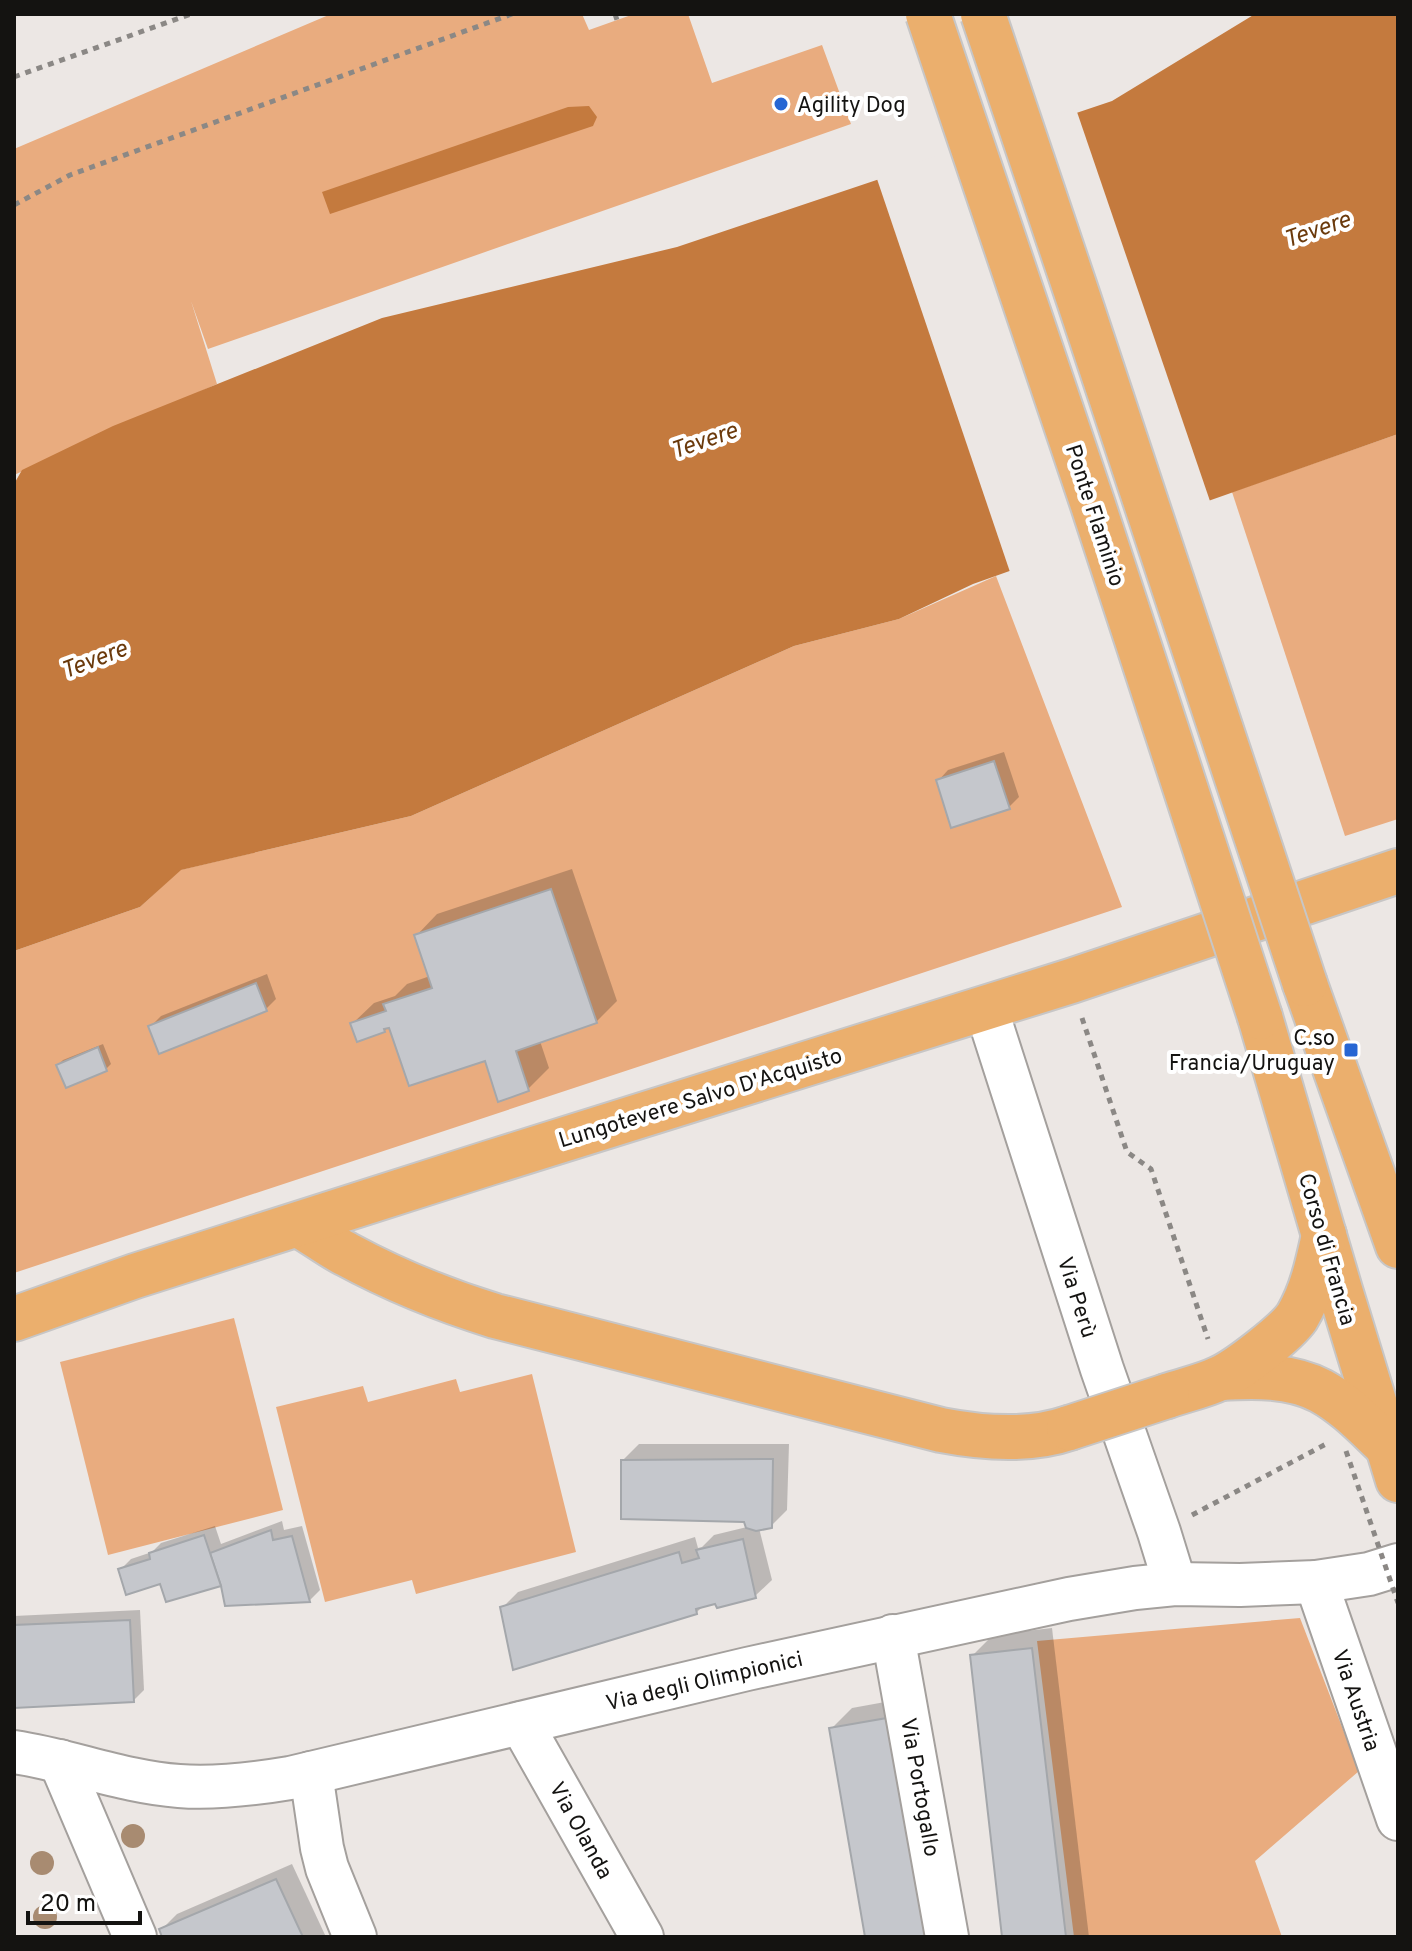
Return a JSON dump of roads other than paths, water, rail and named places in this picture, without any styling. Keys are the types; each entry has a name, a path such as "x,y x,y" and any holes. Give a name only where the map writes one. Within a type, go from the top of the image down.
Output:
{"main road":[{"name":"Ponte Flaminio","path":"928,14 1260,1017"},
{"path":"983,14 1305,984 1388,1204 1398,1246"},
{"name":"Lungotevere Salvo D'Acquisto","path":"14,1319 135,1276 616,1122 1071,981 1392,873"},
{"name":"Corso di Francia","path":"1260,1017 1324,1235 1370,1447"},
{"path":"299,1225 344,1253 401,1281 495,1316 941,1430 1005,1437 1044,1434 1069,1428 1221,1378 1265,1347 1295,1320 1318,1265 1324,1235"},
{"path":"1221,1378 1261,1377 1299,1382 1318,1389 1370,1447"}],"street":[{"name":"Via Perù","path":"986,1008 1175,1584"},
{"name":"Via degli Olimpionici","path":"14,1752 178,1786 244,1784 290,1778 747,1669 1080,1597 1175,1584 1316,1582 1369,1574 1398,1565"},
{"name":"Via Austria","path":"1316,1582 1398,1819"},
{"name":"Via Portogallo","path":"893,1636 947,1937"},
{"name":"Via Olanda","path":"521,1723 642,1937"},
{"path":"60,1761 135,1937"},
{"path":"311,1773 327,1868 355,1937"}],"water":[{"name":"Tevere","path":"1255,14 1398,14 1398,434 973,584 899,619 794,646 411,816 181,870 140,907 14,951 14,484 22,470 113,426 382,318 677,247 1112,101"},
{"path":"589,106 597,117 593,126 330,214 322,192 568,107"}],"place":[{"name":"Agility Dog","path":"781,104"},
{"name":"C.so Francia/Uruguay","path":"1351,1050"}]}
